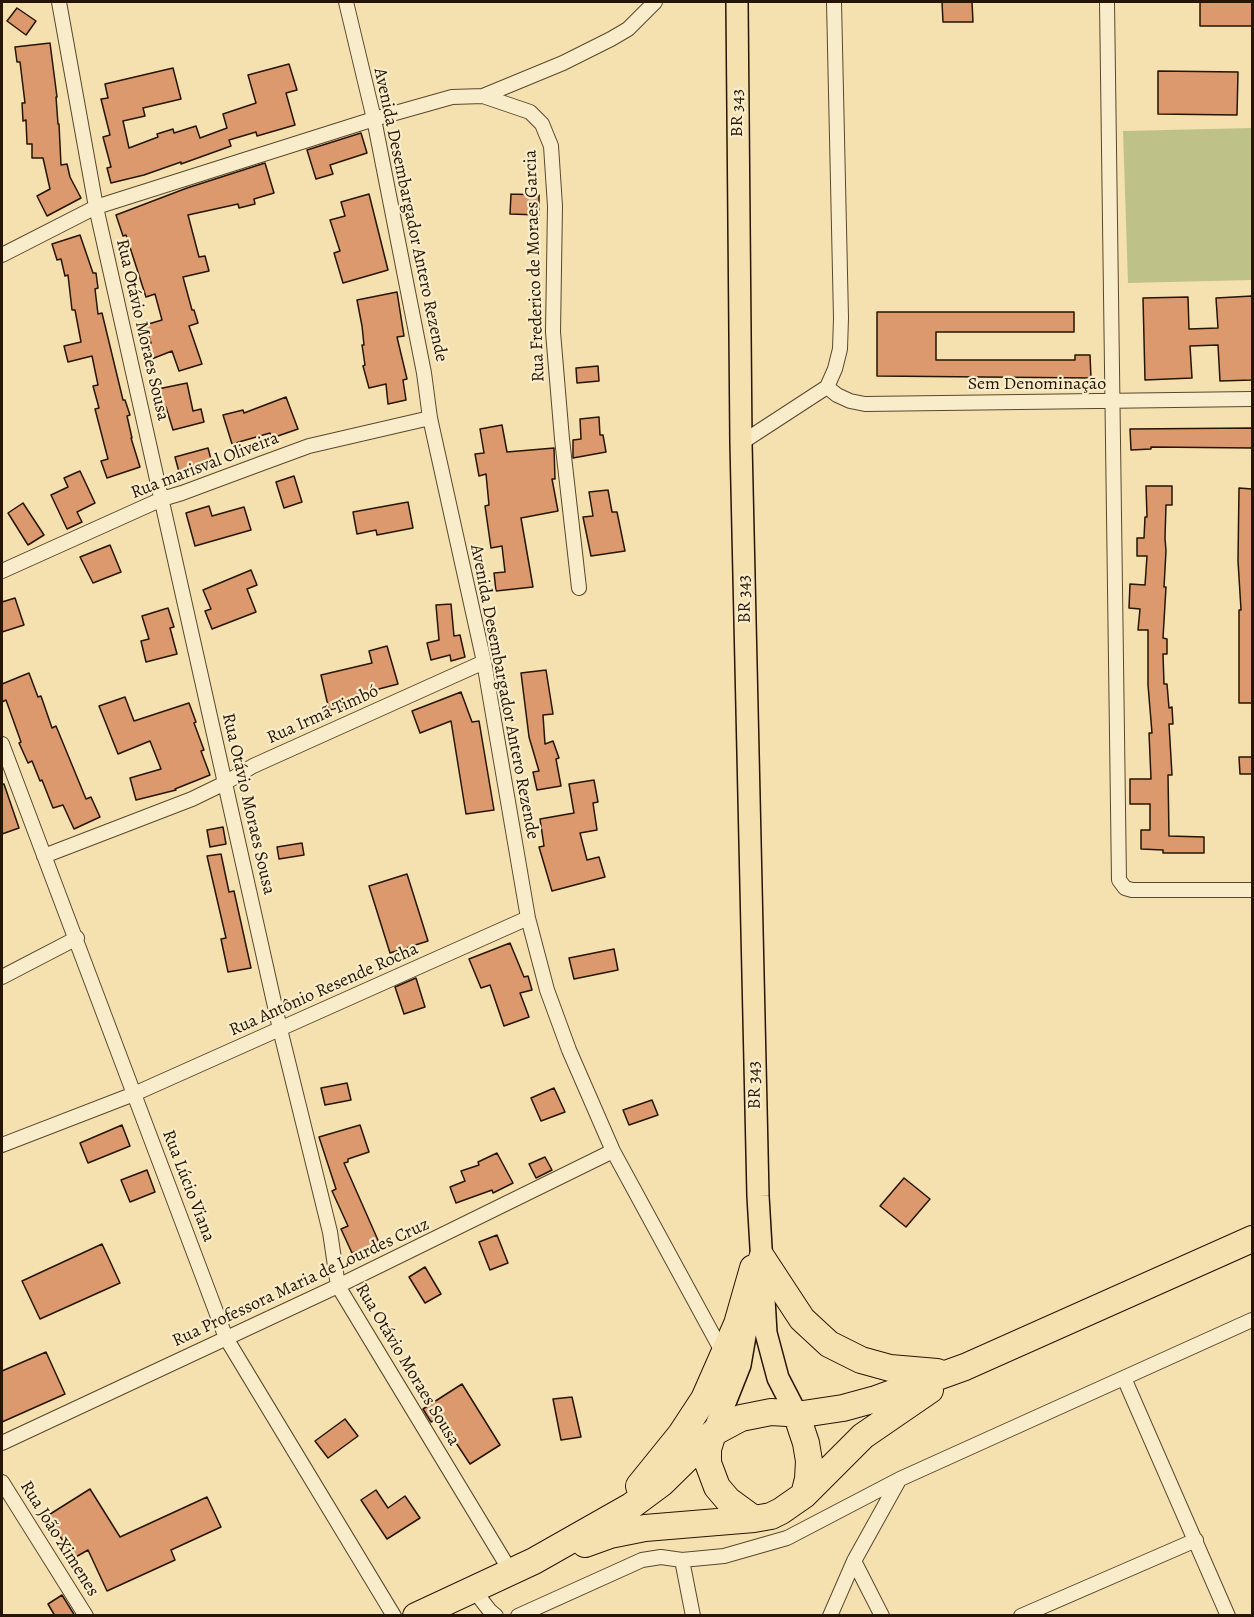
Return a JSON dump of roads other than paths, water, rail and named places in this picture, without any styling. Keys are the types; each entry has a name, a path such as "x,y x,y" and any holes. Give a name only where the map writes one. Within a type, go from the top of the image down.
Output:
{"highway":[{"path":"416,1616 534,1561 615,1515 662,1483 712,1433 741,1418 757,1413 803,1414 843,1408 876,1399 957,1370 1252,1239"},
{"path":"615,1515 681,1434 704,1399 737,1324 757,1263"},
{"path":"757,1263 802,1319 829,1344 861,1360 890,1368 957,1370"},
{"path":"534,1561 610,1535 645,1528 771,1516 804,1495 864,1436 957,1370"},
{"path":"796,1413 807,1443 809,1461 804,1495"},
{"path":"712,1433 708,1449 708,1463 717,1487 728,1500 754,1519"}],"main road":[{"name":"BR 343","path":"737,2 741,443 758,1196 757,1263"},
{"path":"757,1263 771,1359 786,1396 796,1413"},
{"path":"712,1433 740,1365 748,1329 757,1263"}],"street":[{"name":"Rua Otávio Moraes Sousa","path":"59,2 96,207 280,1029 330,1232 338,1286 511,1572"},
{"name":"Avenida Desembargador Antero Rezende","path":"346,2 374,119 424,373 430,418 484,662 528,918 547,990 613,1151 724,1355"},
{"path":"483,96 563,63 611,39 628,28 655,2"},
{"path":"741,443 827,387 840,349 834,2"},
{"path":"1107,2 1119,880 1125,888 1132,890 1252,890"},
{"name":"Rua Frederico de Moraes Garcia","path":"2,255 96,207 374,119 452,97 483,96 530,112 542,124 551,146 555,206 553,332 562,439 579,588"},
{"name":"Sem Denominação","path":"827,387 850,401 865,404 1252,399"},
{"name":"Rua marisval Oliveira","path":"2,572 162,499 183,494 309,446 430,418"},
{"name":"Rua Irmã Timbó","path":"44,856 192,799 253,766 484,662"},
{"name":"Rua Lúcio Viana","path":"2,744 226,1338 394,1616"},
{"name":"Rua Antônio Resende Rocha","path":"2,1145 134,1094 528,918"},
{"path":"2,977 77,938"},
{"name":"Rua Professora Maria de Lourdes Cruz","path":"2,1443 338,1286 613,1151"},
{"path":"518,1616 642,1560 661,1557 682,1560 724,1556 787,1538 900,1479 1252,1320"},
{"path":"1124,1378 1228,1616"},
{"path":"830,1616 854,1561 900,1479"},
{"name":"Rua João Ximenes","path":"2,1482 86,1616"},
{"path":"1020,1616 1196,1540"},
{"path":"682,1560 693,1616"},
{"path":"854,1561 882,1616"},
{"path":"473,1588 496,1616"}]}
